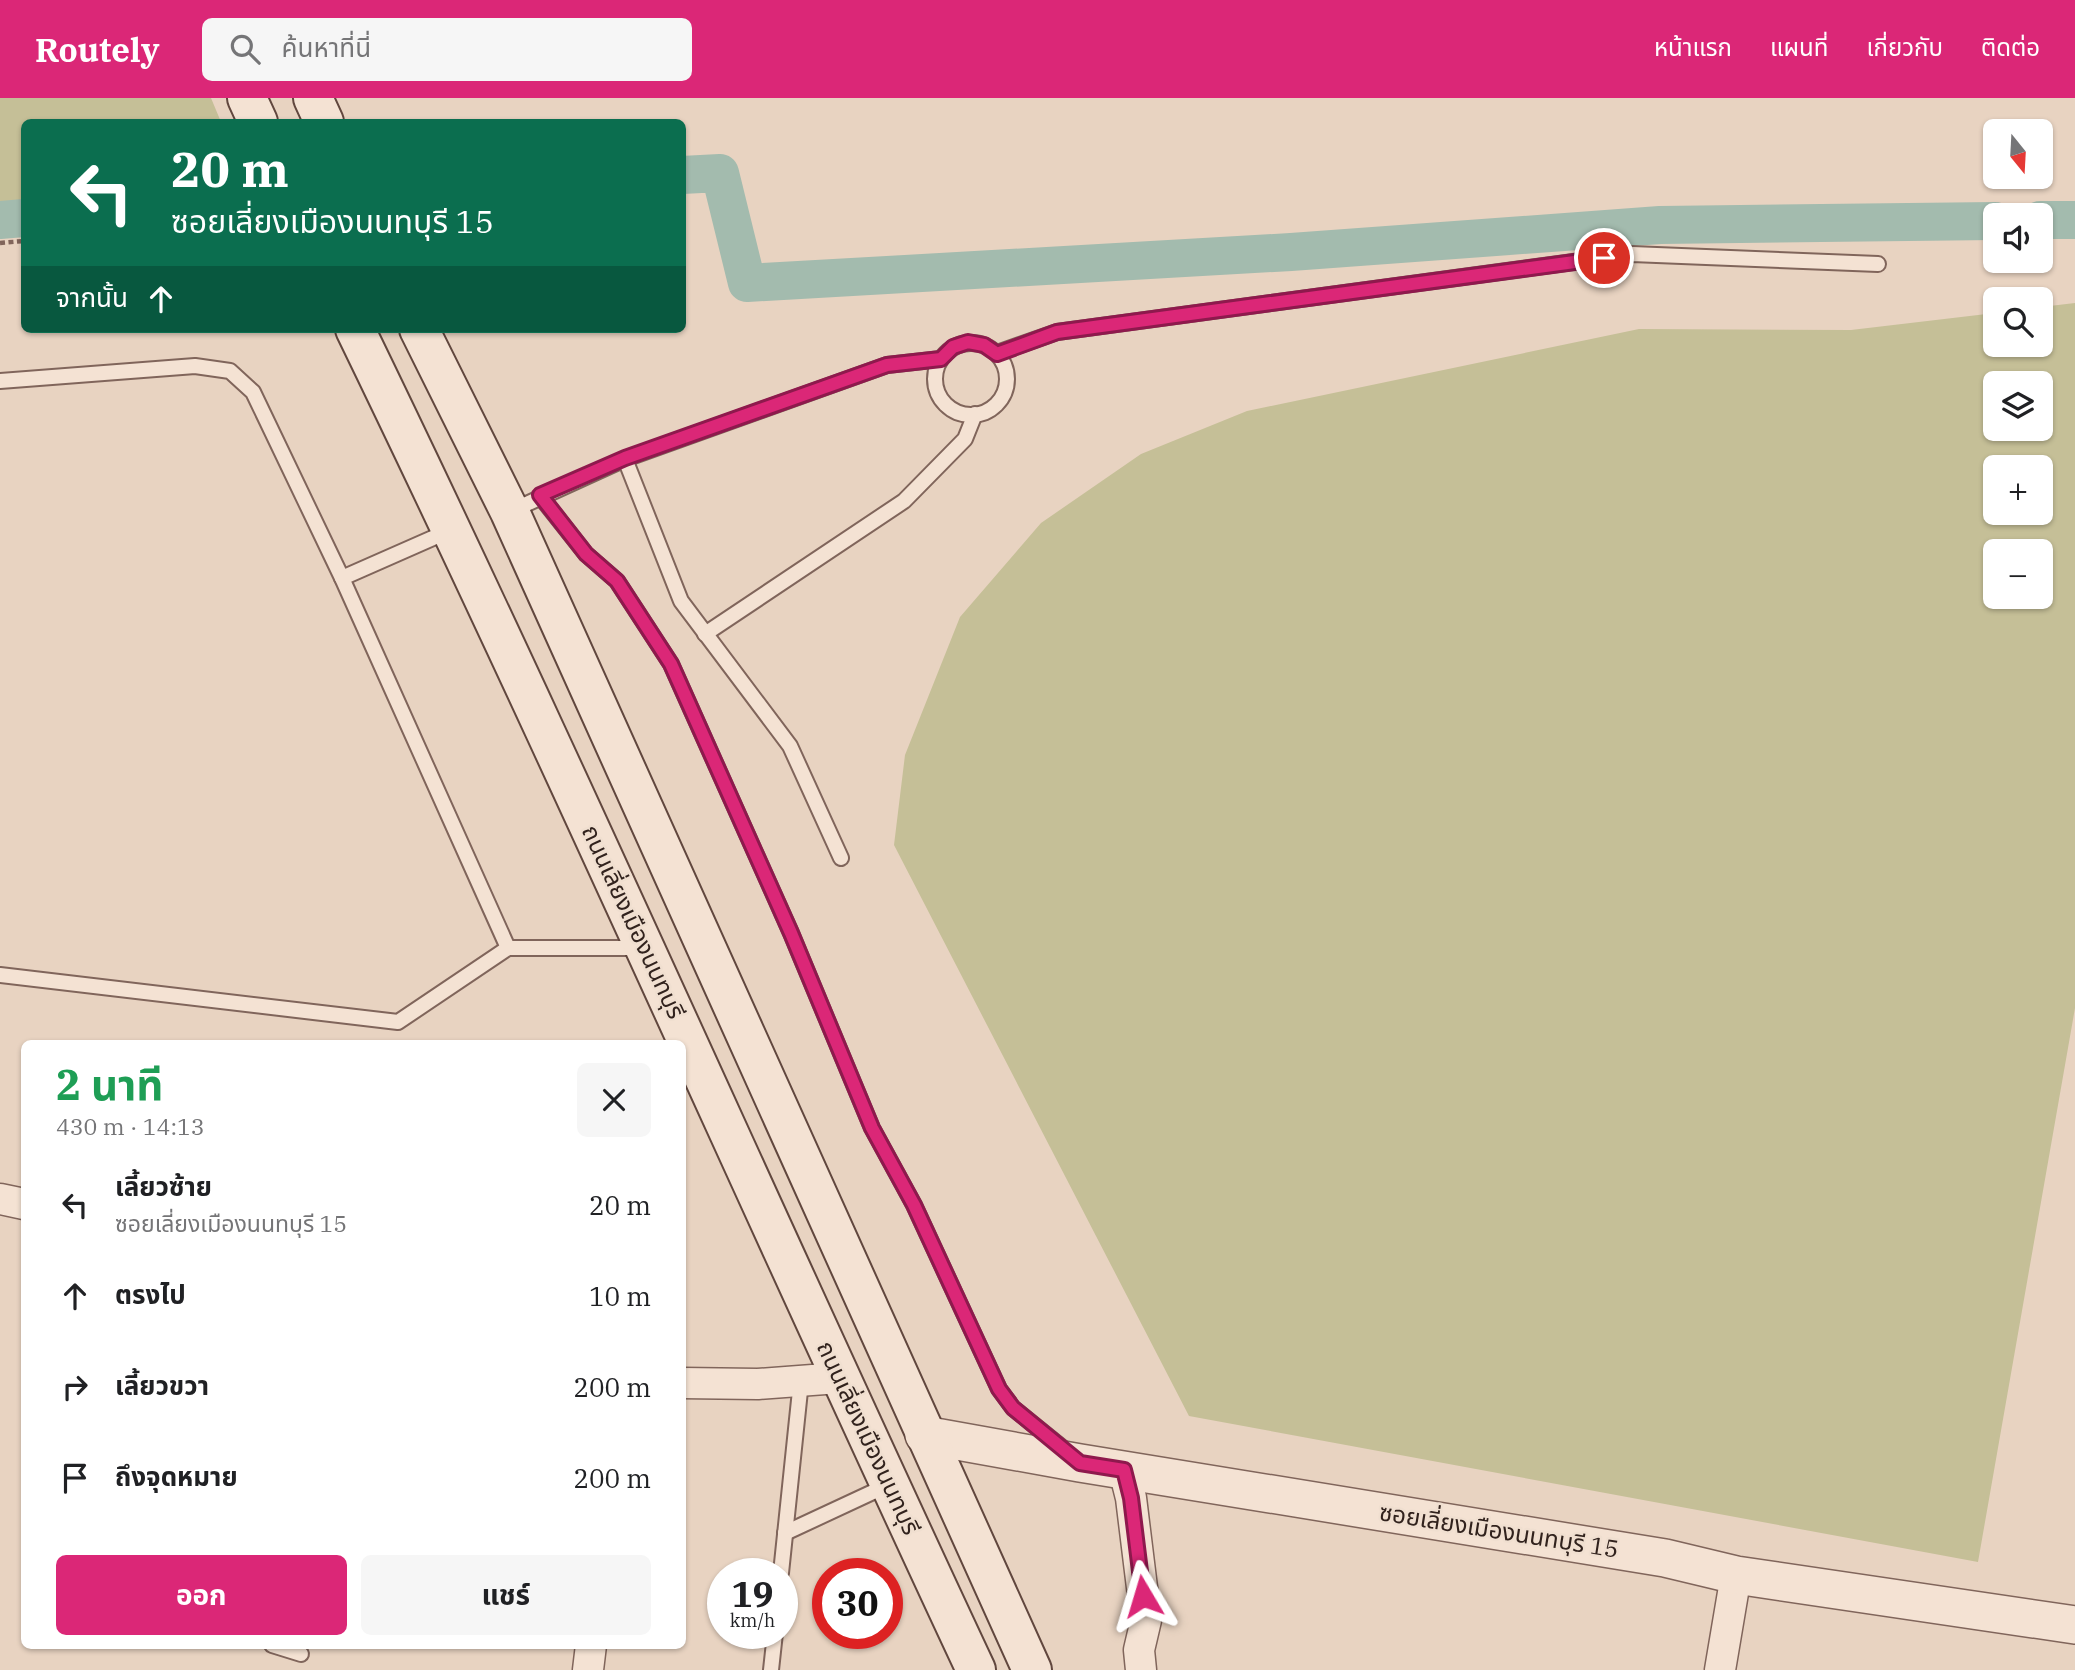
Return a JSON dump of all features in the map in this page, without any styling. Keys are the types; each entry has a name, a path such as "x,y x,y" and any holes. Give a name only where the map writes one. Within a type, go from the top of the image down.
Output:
{"main road":[{"path":"247,98 257,119"},
{"path":"313,98 323,119"},
{"name":"ถนนเลี่ยงเมืองนนทบุรี","path":"357,333 452,529 839,1378 976,1670"},
{"path":"421,333 525,504 924,1434 1032,1670"}],"street":[{"path":"0,1199 21,1203"},
{"path":"686,1383 758,1384 839,1378"},
{"name":"ซอยเลี่ยงเมืองนนทบุรี 15","path":"924,1434 1080,1463 1665,1558 1736,1575 2075,1625"},
{"path":"1124,1470 1131,1498 1146,1620 1139,1650 1141,1670"},
{"path":"1720,1670 1736,1575"},
{"path":"588,1670 591,1649"}],"lane":[{"path":"997,354 1057,332 1632,254 1878,264"},
{"path":"968,342 984,345 997,354 1006,367 1007,383 1001,398 990,410 975,414 958,412 945,404 937,390 935,374 941,359 953,347 968,342"},
{"path":"941,359 887,365 625,458 525,504 617,581 671,664 791,933 872,1128 914,1205 999,1389 1013,1408 1080,1463"},
{"path":"0,381 195,366 230,371 253,392 342,578 508,948"},
{"path":"705,634 904,501 965,439 975,414"},
{"path":"625,458 681,601 790,746 841,858"},
{"path":"342,578 452,529"},
{"path":"0,975 398,1022 508,948 645,948"},
{"path":"782,1558 801,1381"},
{"path":"785,1533 889,1484"},
{"path":"285,1649 301,1654"},
{"path":"771,1670 773,1649"}],"path":[{"path":"0,243 21,241"}],"shaded area":[{"path":"0,98 211,98 220,119 21,119 21,200 0,203"},
{"path":"2075,303 2075,1008 1978,1562 1189,1416 894,845 905,755 960,617 1041,523 1141,454 1247,411 1639,329 1851,330 1983,314 1983,357 2053,357 2053,306"}],"waterway":[{"path":"686,175 720,173 747,283 1291,252 1660,225 1983,221"},
{"path":"0,220 21,218"},
{"path":"2053,220 2075,220"}],"route":[{"path":"1143,1596 1131,1498 1124,1470 1080,1463 1013,1408 999,1389 914,1205 901,1186 872,1128 791,933 671,664 617,581 586,554 540,495 625,458 887,365 941,359 953,347 968,342 984,345 997,354 1057,332 1604,258"}]}
